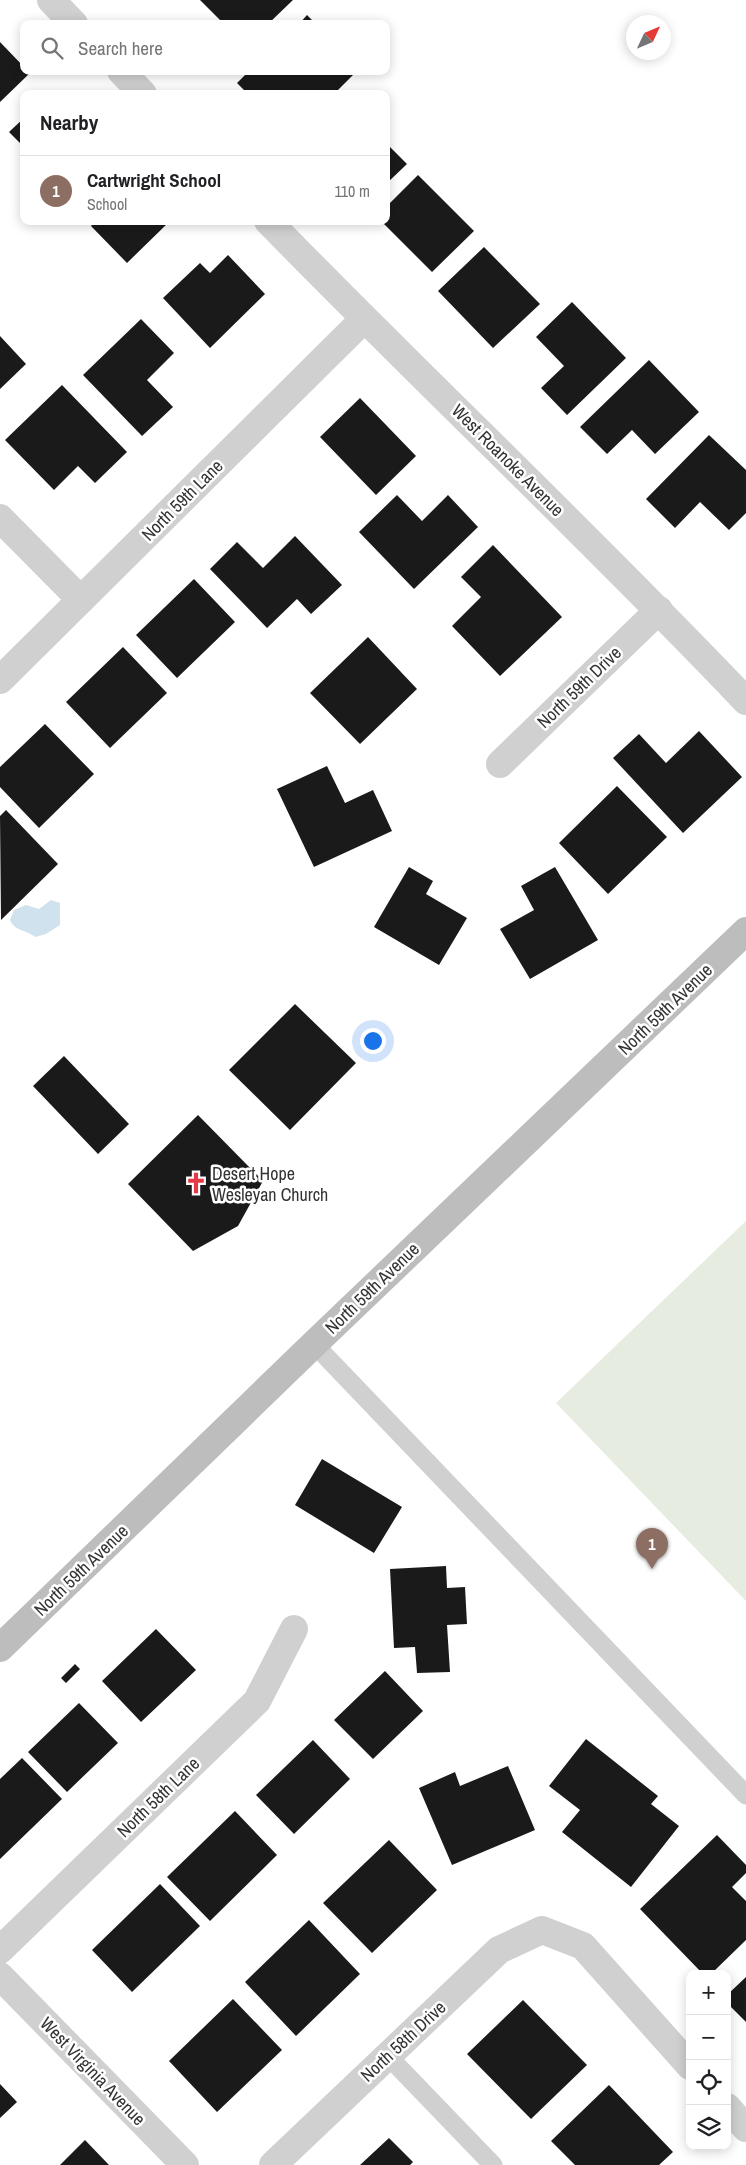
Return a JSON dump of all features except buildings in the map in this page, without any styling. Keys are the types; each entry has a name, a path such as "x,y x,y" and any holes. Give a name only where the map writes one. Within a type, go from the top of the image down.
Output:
{"main road":[{"name":"North 59th Avenue","path":"0,1648 314,1344 746,931"}],"street":[{"path":"51,0 70,20"},
{"path":"125,75 139,90"},
{"name":"West Roanoke Avenue","path":"272,225 364,319 659,610 746,701"},
{"name":"North 59th Lane","path":"0,680 364,319"},
{"path":"0,518 81,600"},
{"name":"North 59th Drive","path":"500,764 659,610"},
{"name":"North 58th Lane","path":"0,1950 257,1701 294,1629"},
{"name":"North 58th Drive","path":"273,2165 499,1950 542,1930 583,1946 686,2062"},
{"name":"West Virginia Avenue","path":"0,1976 185,2165"},
{"path":"731,2111 746,2128"}],"lane":[{"path":"314,1344 746,1795"},
{"path":"387,2055 493,2165"}],"shaded area":[{"path":"746,1221 746,1601 556,1403"}],"water":[{"path":"51,900 60,903 60,925 46,934 35,937 12,924 10,920 14,910 26,905 39,909"}],"place":[{"name":"Desert Hope Wesleyan Church","path":"196,1183"},
{"name":"Cartwright School","path":"652,1569"}]}
